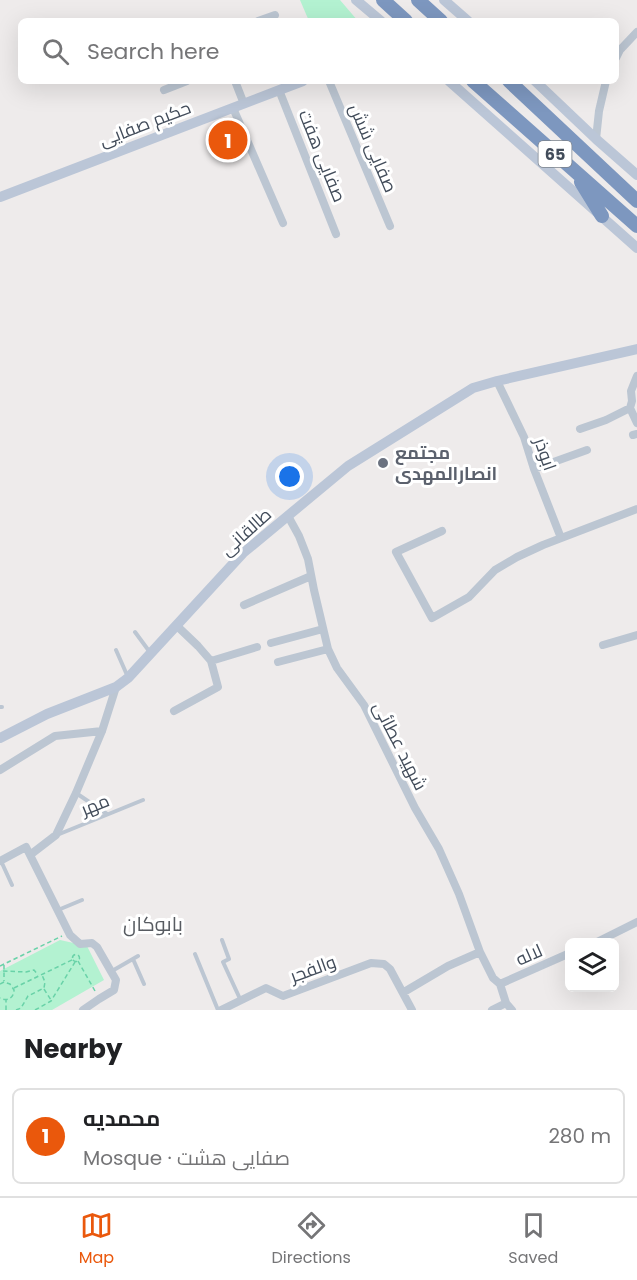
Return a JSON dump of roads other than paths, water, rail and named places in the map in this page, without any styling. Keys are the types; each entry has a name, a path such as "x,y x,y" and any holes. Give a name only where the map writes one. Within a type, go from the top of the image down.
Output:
{"highway":[{"path":"383,0 403,18"},
{"path":"418,0 438,18"},
{"name":"65","path":"476,84 637,226"},
{"name":"65","path":"512,84 637,201"},
{"path":"574,171 602,216"}],"street":[{"path":"356,0 377,18"},
{"path":"444,0 465,18"},
{"path":"266,18 275,15"},
{"path":"619,52 637,32"},
{"path":"164,90 179,84"},
{"path":"236,84 244,104"},
{"name":"حکیم صفایی","path":"0,197 295,84"},
{"name":"صفایی شش","path":"330,84 390,226"},
{"path":"452,84 637,248"},
{"path":"538,84 637,175"},
{"path":"597,139 599,111 605,84"},
{"name":"صفایی هفت","path":"279,90 336,234"},
{"path":"233,108 283,223"},
{"path":"625,164 637,170"},
{"name":"طالقانی","path":"0,738 47,714 116,687 151,654 243,553 348,466 472,388 637,349"},
{"path":"637,376 631,391 630,408 637,423"},
{"name":"ابوذر","path":"497,381 524,437 561,538"},
{"path":"580,429 630,408"},
{"path":"534,469 587,450"},
{"path":"442,531 396,552 432,618 469,597 495,570 543,545 637,509"},
{"name":"شهید عطائی","path":"288,516 308,559 328,649 337,668 364,705 415,808 439,849 459,894 480,952 494,978 500,984 509,1006"},
{"path":"244,605 311,576"},
{"path":"174,711 218,687 211,661 177,626"},
{"path":"271,643 323,629"},
{"path":"603,645 637,635"},
{"path":"211,661 257,647"},
{"path":"278,662 328,649"},
{"path":"30,855 57,835 102,731 116,687"},
{"path":"0,770 55,736 102,731"},
{"path":"0,861 26,848 68,933 80,944 92,943 97,946 116,980 114,990 83,1010"},
{"path":"605,938 637,922"},
{"path":"410,1009 404,992 448,966 480,952"},
{"name":"لاله","path":"500,984 565,955"},
{"name":"والفجر","path":"220,1010 266,988 283,996 371,963 384,964 390,969 404,992"},
{"path":"492,1010 509,1006"}],"lane":[{"path":"135,632 151,654"},
{"path":"116,650 128,678"},
{"path":"76,793 107,814"},
{"name":"مهر","path":"57,835 143,800"},
{"path":"0,861 12,885"},
{"path":"57,911 81,900"},
{"path":"222,940 230,959 223,962 241,1001"},
{"path":"195,954 220,1010"},
{"path":"111,972 136,957 144,984"}],"place":[{"name":"محمدیه","path":"228,140"},
{"name":"مجتمع انصارالمهدی","path":"383,463"}],"district":[{"name":"بابوکان","path":"153,924"}]}
